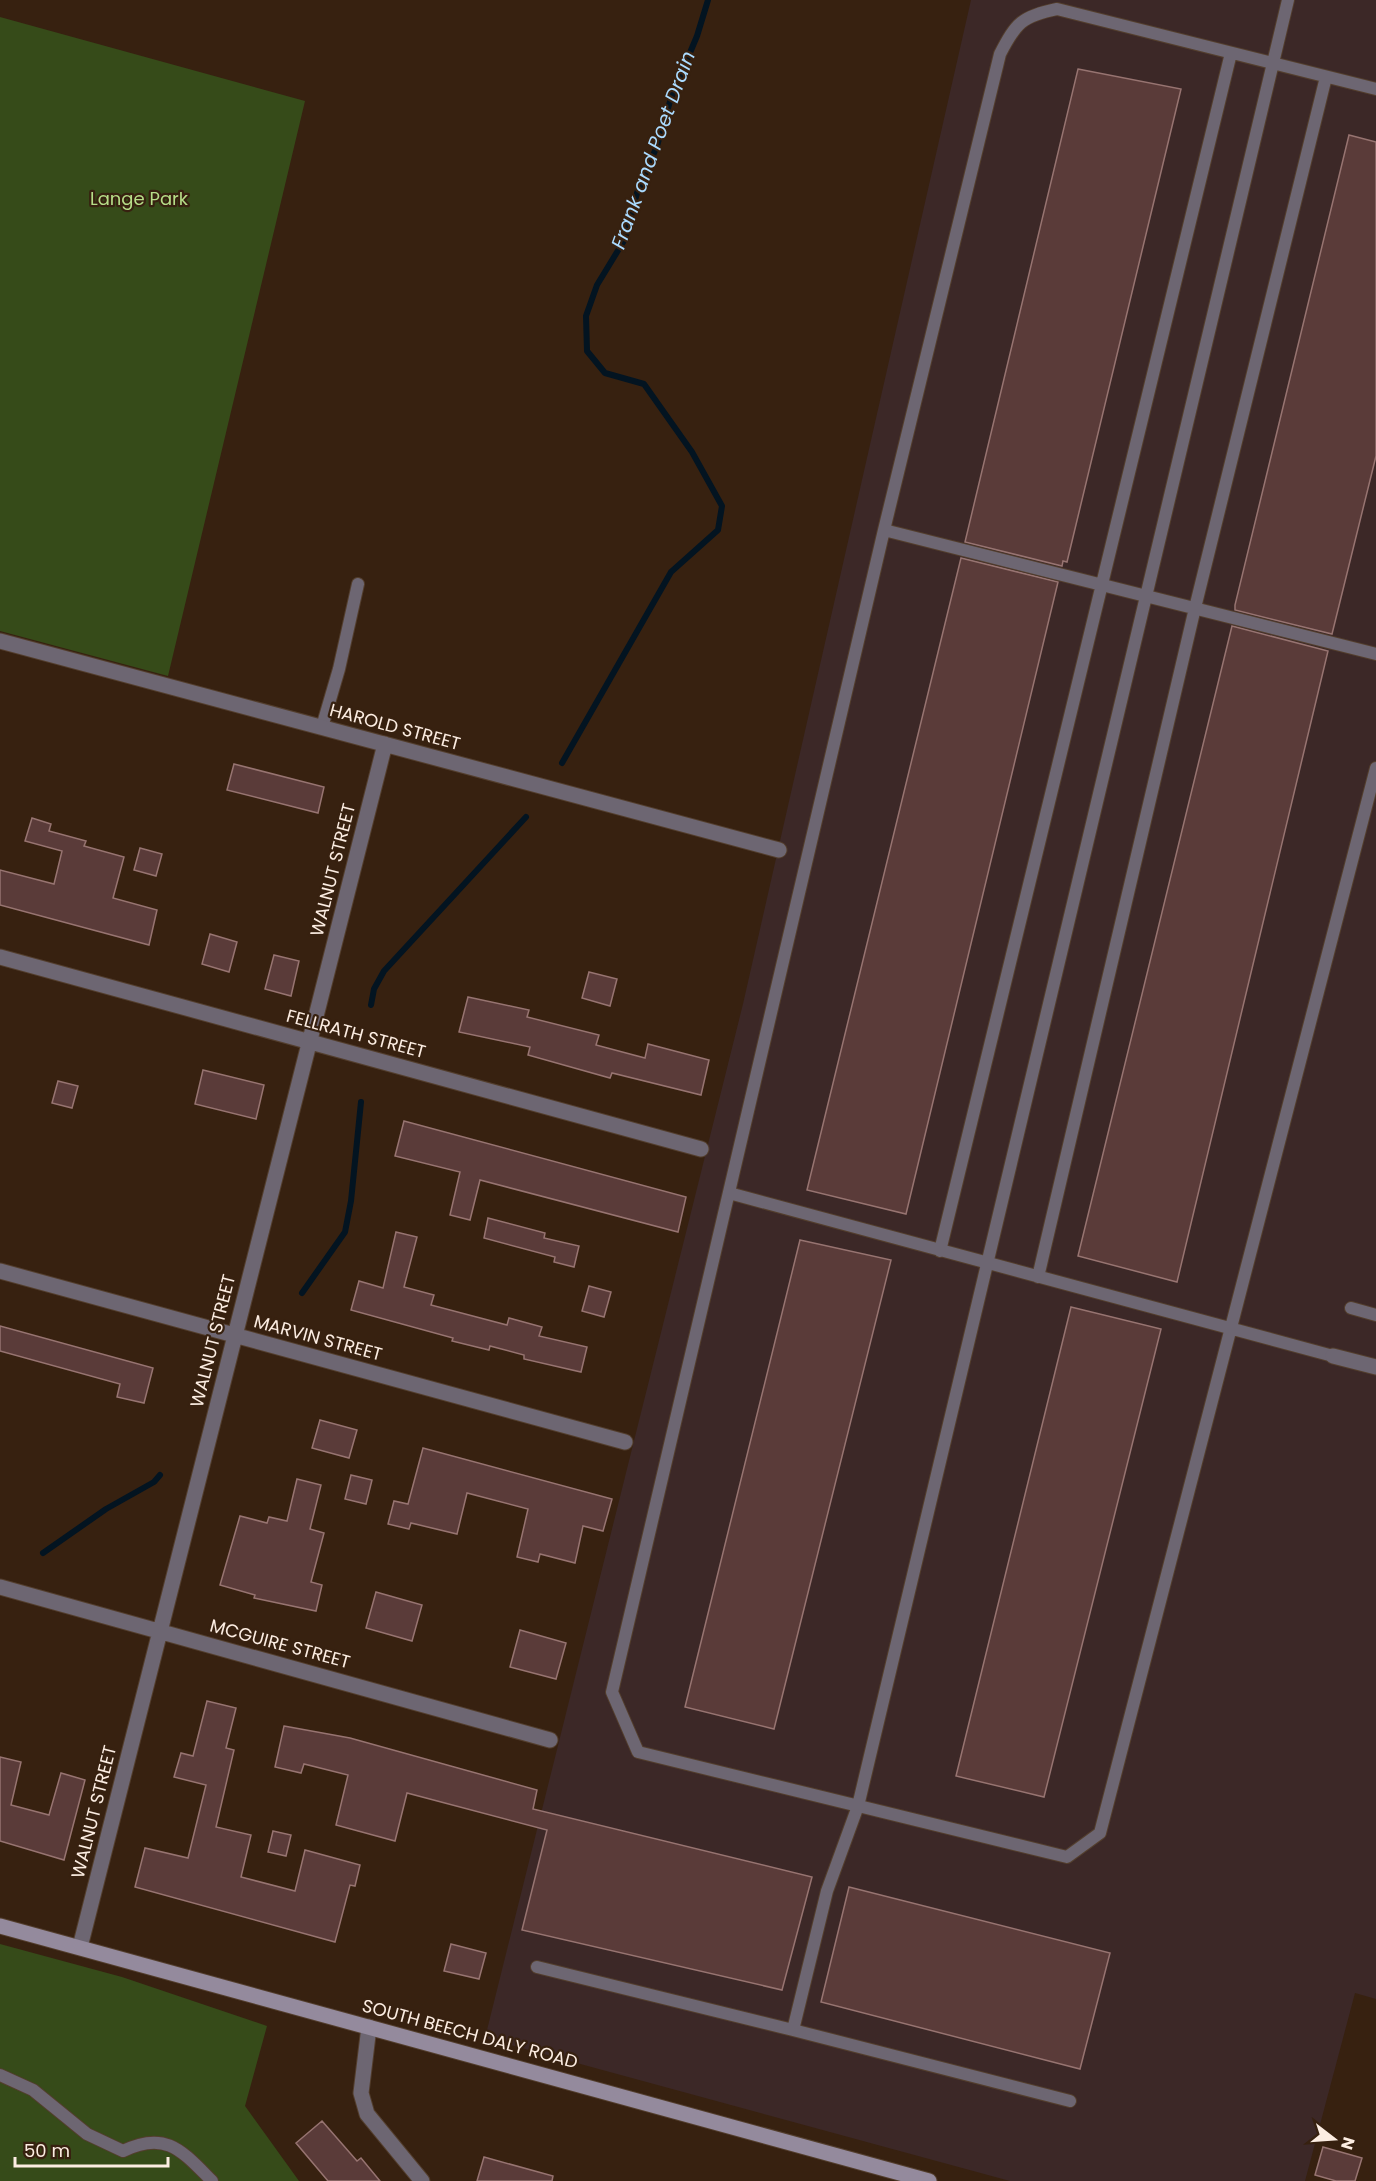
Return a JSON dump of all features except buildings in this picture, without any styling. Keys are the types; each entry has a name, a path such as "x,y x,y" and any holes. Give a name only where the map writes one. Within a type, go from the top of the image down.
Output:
{"street":[{"name":"HAROLD STREET","path":"0,641 779,850"},
{"name":"WALNUT STREET","path":"80,1947 385,744"},
{"name":"FELLRATH STREET","path":"0,957 701,1149"},
{"name":"MARVIN STREET","path":"0,1271 625,1442"},
{"path":"1333,1356 1376,1368"},
{"name":"MCGUIRE STREET","path":"0,1587 550,1740"},
{"name":"SOUTH BEECH DALY ROAD","path":"0,1926 929,2181"},
{"path":"369,2027 361,2093 367,2114 422,2181"}],"lane":[{"path":"793,2030 827,1891 858,1806 1275,64 1288,0"},
{"path":"1376,89 1057,9 1032,14 1014,28 1000,54 884,530 612,1692 638,1752 1068,1857 1100,1833 1376,768"},
{"path":"940,1251 1231,53"},
{"path":"1038,1277 1195,608 1326,77"},
{"path":"884,530 1376,654"},
{"path":"321,727 339,669 358,584"},
{"path":"729,1193 1333,1356"},
{"path":"1351,1308 1376,1315"},
{"path":"537,1967 1070,2101"},
{"path":"0,2075 33,2090 87,2134 123,2151 142,2142 163,2142 189,2157 212,2181"}],"shaded area":[{"path":"971,0 1376,0 1376,1999 1355,1993 1305,2181 1010,2181 485,2038 743,1004"}],"green space":[{"name":"Lange Park","path":"0,17 305,101 168,676 0,631"},
{"path":"0,1944 122,1977 267,2026 245,2106 299,2181 0,2181"}],"waterway":[{"name":"Frank and Poet Drain","path":"562,763 671,572 718,530 722,506 692,452 644,384 605,373 587,351 586,316 597,285 625,239 637,193 657,146 671,98 697,36 708,0"},
{"name":"Frank and Poet Drain","path":"371,1005 374,989 384,971 526,817"},
{"name":"Frank and Poet Drain","path":"302,1293 345,1232 351,1201 361,1102"},
{"name":"Frank and Poet Drain","path":"43,1553 106,1509 154,1482 160,1475"}]}
